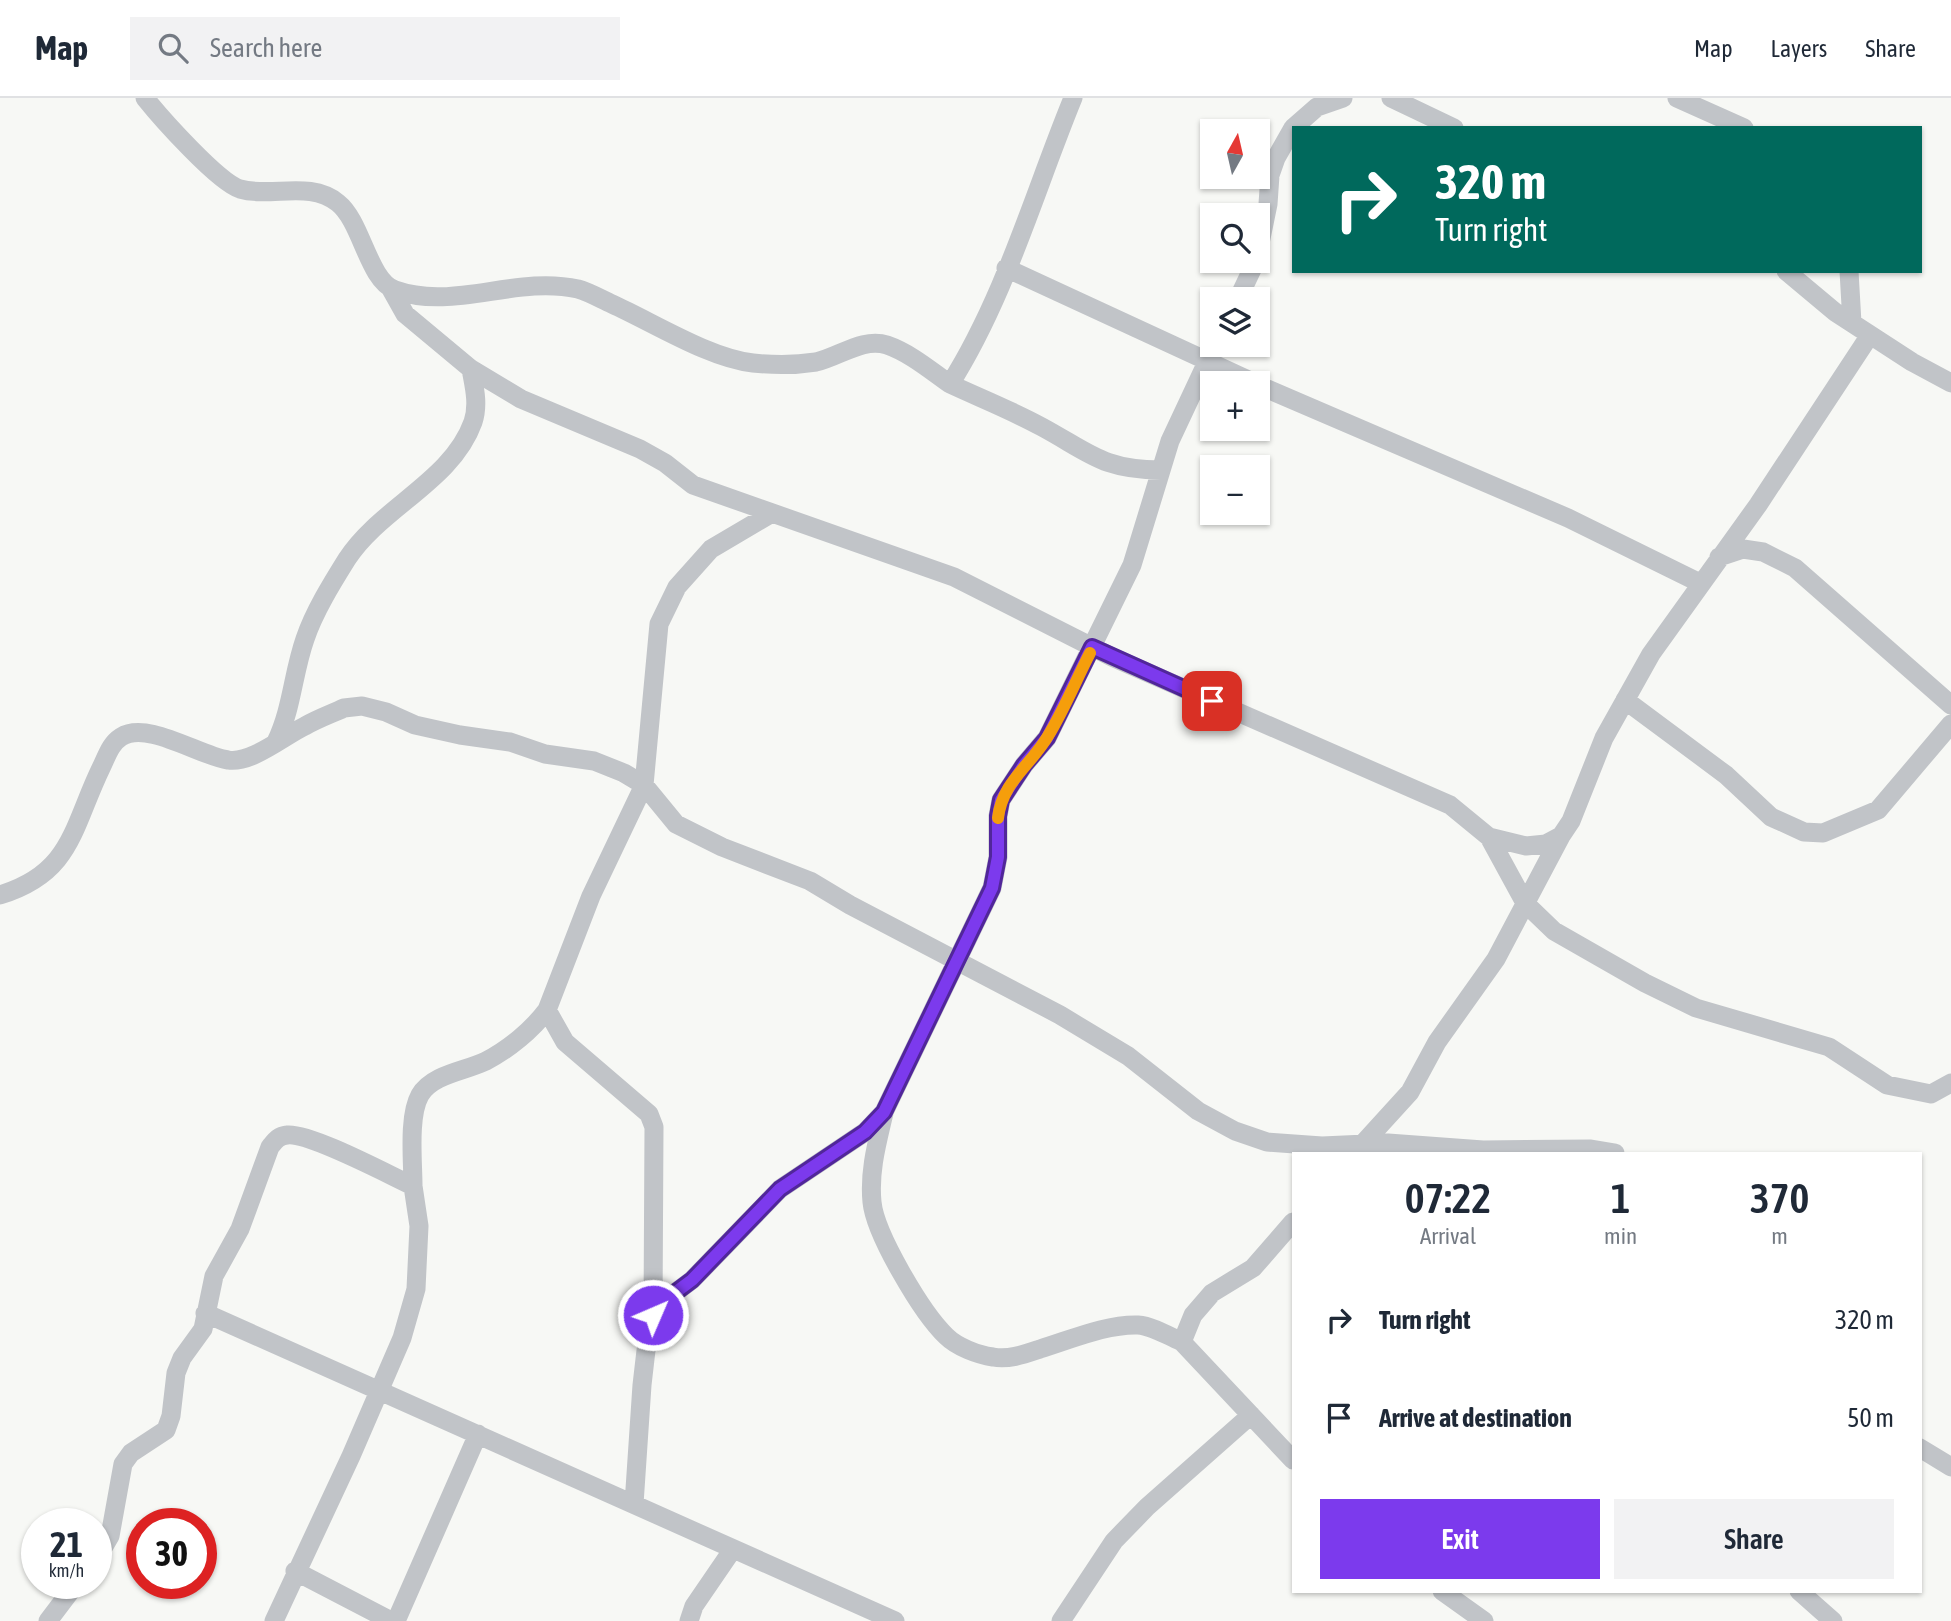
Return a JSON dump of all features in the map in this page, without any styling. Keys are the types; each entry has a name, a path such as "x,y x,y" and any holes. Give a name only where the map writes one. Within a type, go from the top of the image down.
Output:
{"street":[{"path":"145,98 221,177 237,188 250,191 312,191 326,195 340,204 354,221 379,275 391,289 405,314 471,369 522,399 640,449 665,463 693,485 954,577 1092,647 1450,805 1489,837 1525,903 1554,931 1645,983 1696,1008 1829,1047 1887,1085 1910,1092 1931,1094 1951,1083"},
{"path":"950,384 970,352 1073,98"},
{"path":"1295,126 1317,107 1343,98"},
{"path":"1391,98 1450,126"},
{"path":"1677,98 1740,126"},
{"path":"1268,203 1270,175 1292,130"},
{"path":"1006,268 1200,348"},
{"path":"1789,273 1852,323 1912,362 1951,383"},
{"path":"1849,273 1852,323"},
{"path":"391,289 429,298 529,286 580,290 711,353 752,363 817,362 869,343 886,344 913,358 950,384 1041,426 1102,462 1133,470 1161,470"},
{"path":"1358,1149 1410,1092 1437,1042 1496,960 1571,821 1604,738 1651,654 1718,557 1758,505 1870,335"},
{"path":"1209,357 1170,441 1132,565 1047,738 1024,765 1001,800 998,816 998,857 992,888 884,1112 871,1168 872,1203 877,1226 920,1301 946,1336 972,1352 995,1358 1016,1356 1119,1327 1140,1325 1182,1342 1292,1459"},
{"path":"1217,357 1238,371"},
{"path":"276,742 285,723 304,639 348,558 365,535 460,448 473,422 475,407 471,369"},
{"path":"1270,390 1568,517 1700,583"},
{"path":"274,1621 295,1571 351,1456 402,1338 416,1289 419,1226 413,1186 414,1122 419,1096 427,1086 485,1061 506,1048 537,1023 547,1010 590,896 644,785 659,624 677,587 711,549 772,513"},
{"path":"1718,557 1743,549 1763,552 1795,568 1951,705"},
{"path":"1625,700 1726,775 1771,817 1804,832 1824,833 1878,810 1951,724"},
{"path":"0,895 23,888 51,868 65,853 113,743 124,735 135,733 161,736 229,761 241,761 344,708 362,706 386,712 415,725 460,735 510,741 545,754 594,761 644,785 676,824 722,847 810,881 850,905 1060,1015 1128,1056 1198,1111 1235,1131 1267,1142 1358,1149 1388,1143 1483,1150 1591,1149 1609,1152"},
{"path":"1489,837 1526,846 1546,844 1561,836"},
{"path":"547,1010 565,1042 649,1114 654,1127 653,1315 648,1333 642,1385 634,1504"},
{"path":"653,1315 668,1298 692,1280 780,1189 865,1132 884,1112"},
{"path":"112,1525 123,1464 131,1453 166,1430 171,1416 176,1373 203,1329 214,1276 240,1229 270,1147 276,1139 296,1135 311,1140 413,1186"},
{"path":"1182,1342 1194,1315 1212,1293 1253,1268 1292,1223"},
{"path":"205,1313 895,1621"},
{"path":"1061,1621 1114,1541 1147,1507 1251,1415"},
{"path":"295,1571 393,1621 478,1434"},
{"path":"1922,1449 1951,1467"},
{"path":"689,1621 694,1606 733,1549"},
{"path":"1444,1593 1484,1621"},
{"path":"1801,1593 1833,1621"},
{"path":"48,1621 65,1599"}],"slow traffic":[{"path":"998,818 1001,800 1009,785 1047,738 1090,653"}],"route":[{"path":"653,1315 668,1298 692,1280 780,1189 865,1132 884,1112 992,888 998,857 998,816 1001,800 1009,785 1047,738 1092,647 1212,701"}]}
